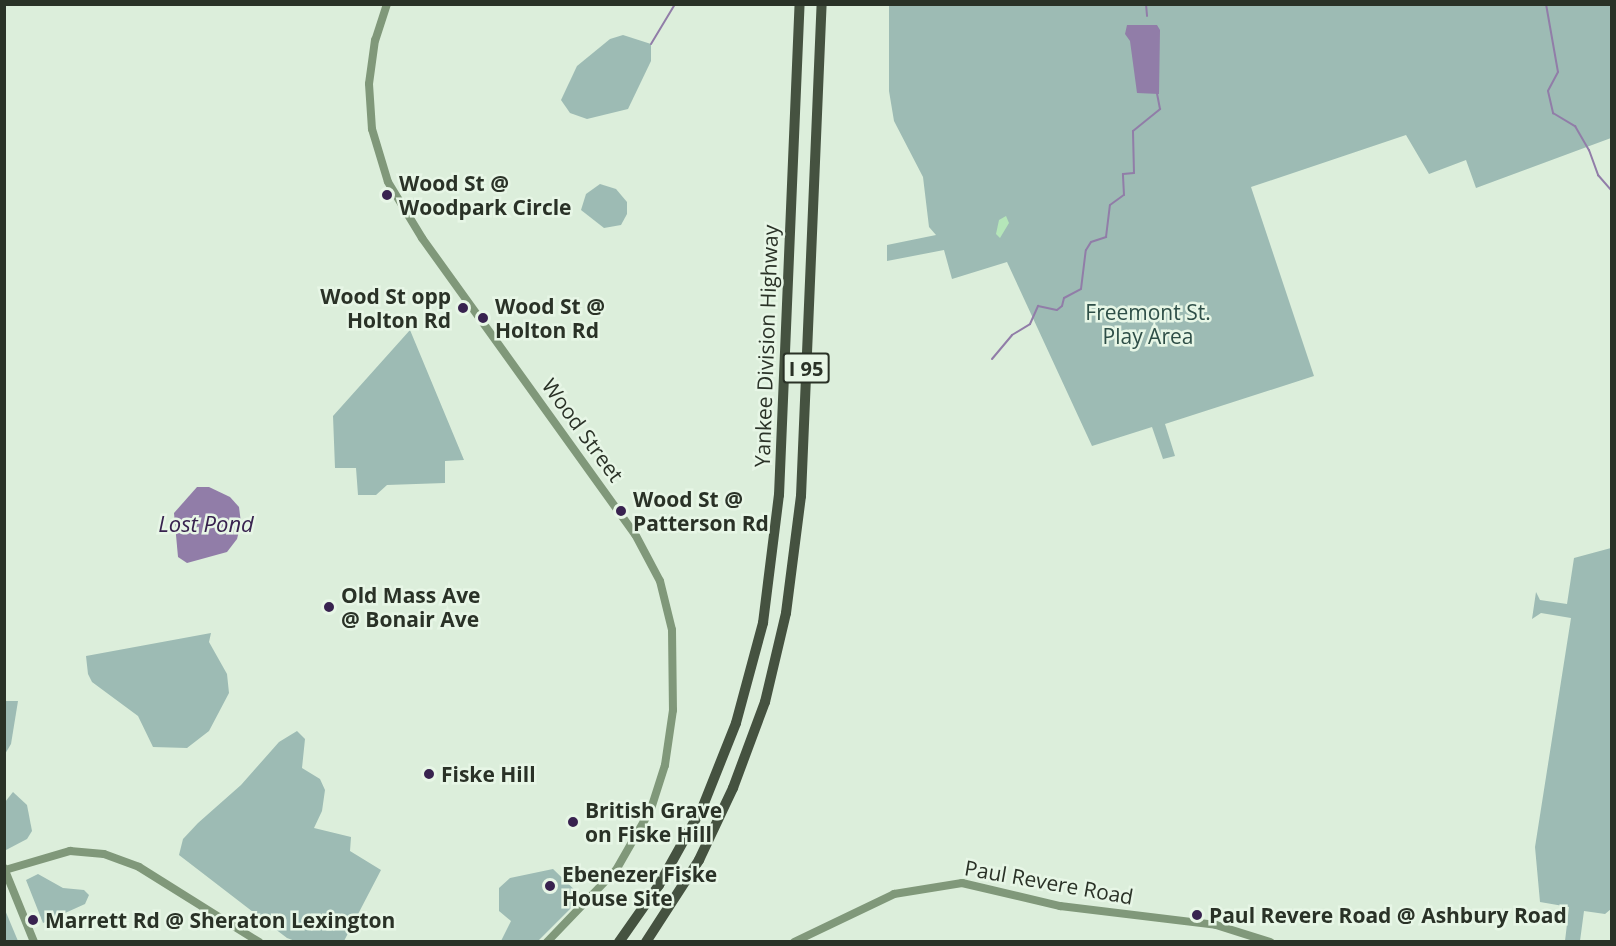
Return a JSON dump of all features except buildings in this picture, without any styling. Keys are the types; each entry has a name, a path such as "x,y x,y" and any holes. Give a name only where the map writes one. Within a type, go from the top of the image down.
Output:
{"highway":[{"name":"Yankee Division Highway","path":"619,942 676,858 713,783 744,698 765,610 779,495 801,4"},
{"name":"Yankee Division Highway","path":"646,942 699,860 743,765 769,690 789,600 801,489 822,4"}],"street":[{"name":"Wood Street","path":"387,4 375,39 369,84 372,129 388,182 415,228 631,529 660,581 672,630 674,710 665,765 651,810 616,870 547,942"},
{"path":"34,942 5,869 70,851 117,857 258,942"},
{"name":"Paul Revere Road","path":"794,942 894,894 951,883 978,885 1078,909 1216,925 1270,942"}],"green space":[{"name":"Freemont St. Play Area","path":"889,5 1611,5 1611,138 1476,188 1466,160 1429,174 1406,135 1251,187 1314,376 1165,424 1175,456 1163,459 1152,427 1092,446 1007,262 952,279 944,250 887,261 887,245 936,235 929,227 923,177 894,121 889,91"},
{"path":"623,35 651,44 651,61 628,109 587,119 570,113 561,100 577,66 610,39"},
{"path":"600,184 616,189 627,202 627,214 621,225 604,228 581,210 586,194"},
{"path":"410,330 464,460 445,461 445,483 387,485 376,495 358,495 356,468 335,468 333,416"},
{"path":"1611,548 1611,909 1605,914 1584,911 1580,941 1565,941 1569,907 1540,902 1535,847 1571,618 1541,613 1532,619 1536,592 1540,600 1567,604 1574,558"},
{"path":"211,633 209,642 227,674 229,693 209,731 187,748 153,747 138,716 92,682 88,674 86,656"},
{"path":"5,701 18,701 11,744 5,754"},
{"path":"297,731 305,739 302,768 320,779 325,790 322,811 314,828 351,837 350,851 381,870 344,941 295,941 287,938 179,855 183,839 198,823 241,785 279,742"},
{"path":"13,792 27,805 32,831 27,839 6,850 5,802"},
{"path":"553,869 582,897 538,941 501,941 511,921 499,911 499,888 510,878"},
{"path":"38,874 63,888 84,890 89,895 85,904 43,923 26,880"},
{"path":"5,910 18,941 5,941"}],"sand":[{"path":"1006,216 1009,223 1000,238 996,234 999,220"}],"water":[{"path":"1127,25 1157,25 1160,30 1159,94 1137,93 1130,41 1125,34"},
{"name":"Lost Pond","path":"197,487 209,487 230,497 239,507 241,523 237,539 227,552 187,563 178,557 174,513"}],"waterway":[{"path":"651,44 675,4"},
{"path":"1146,4 1147,16"},
{"path":"1546,4 1558,72 1548,91 1553,113 1575,126 1589,150 1598,175 1612,191"},
{"path":"992,359 1012,335 1030,324 1038,306 1057,310 1062,306 1064,298 1081,289 1086,250 1091,242 1106,237 1110,205 1124,195 1123,174 1134,173 1133,131 1160,109 1157,93"}],"place":[{"name":"Wood St @ Woodpark Circle","path":"387,195"},
{"name":"Wood St opp Holton Rd","path":"463,308"},
{"name":"Wood St @ Holton Rd","path":"483,318"},
{"name":"Wood St @ Patterson Rd","path":"621,511"},
{"name":"Old Mass Ave @ Bonair Ave","path":"329,607"},
{"name":"Fiske Hill","path":"429,774"},
{"name":"British Grave on Fiske Hill","path":"573,822"},
{"name":"Ebenezer Fiske House Site","path":"550,886"},
{"name":"Paul Revere Road @ Ashbury Road","path":"1197,915"},
{"name":"Marrett Rd @ Sheraton Lexington","path":"33,920"}]}
